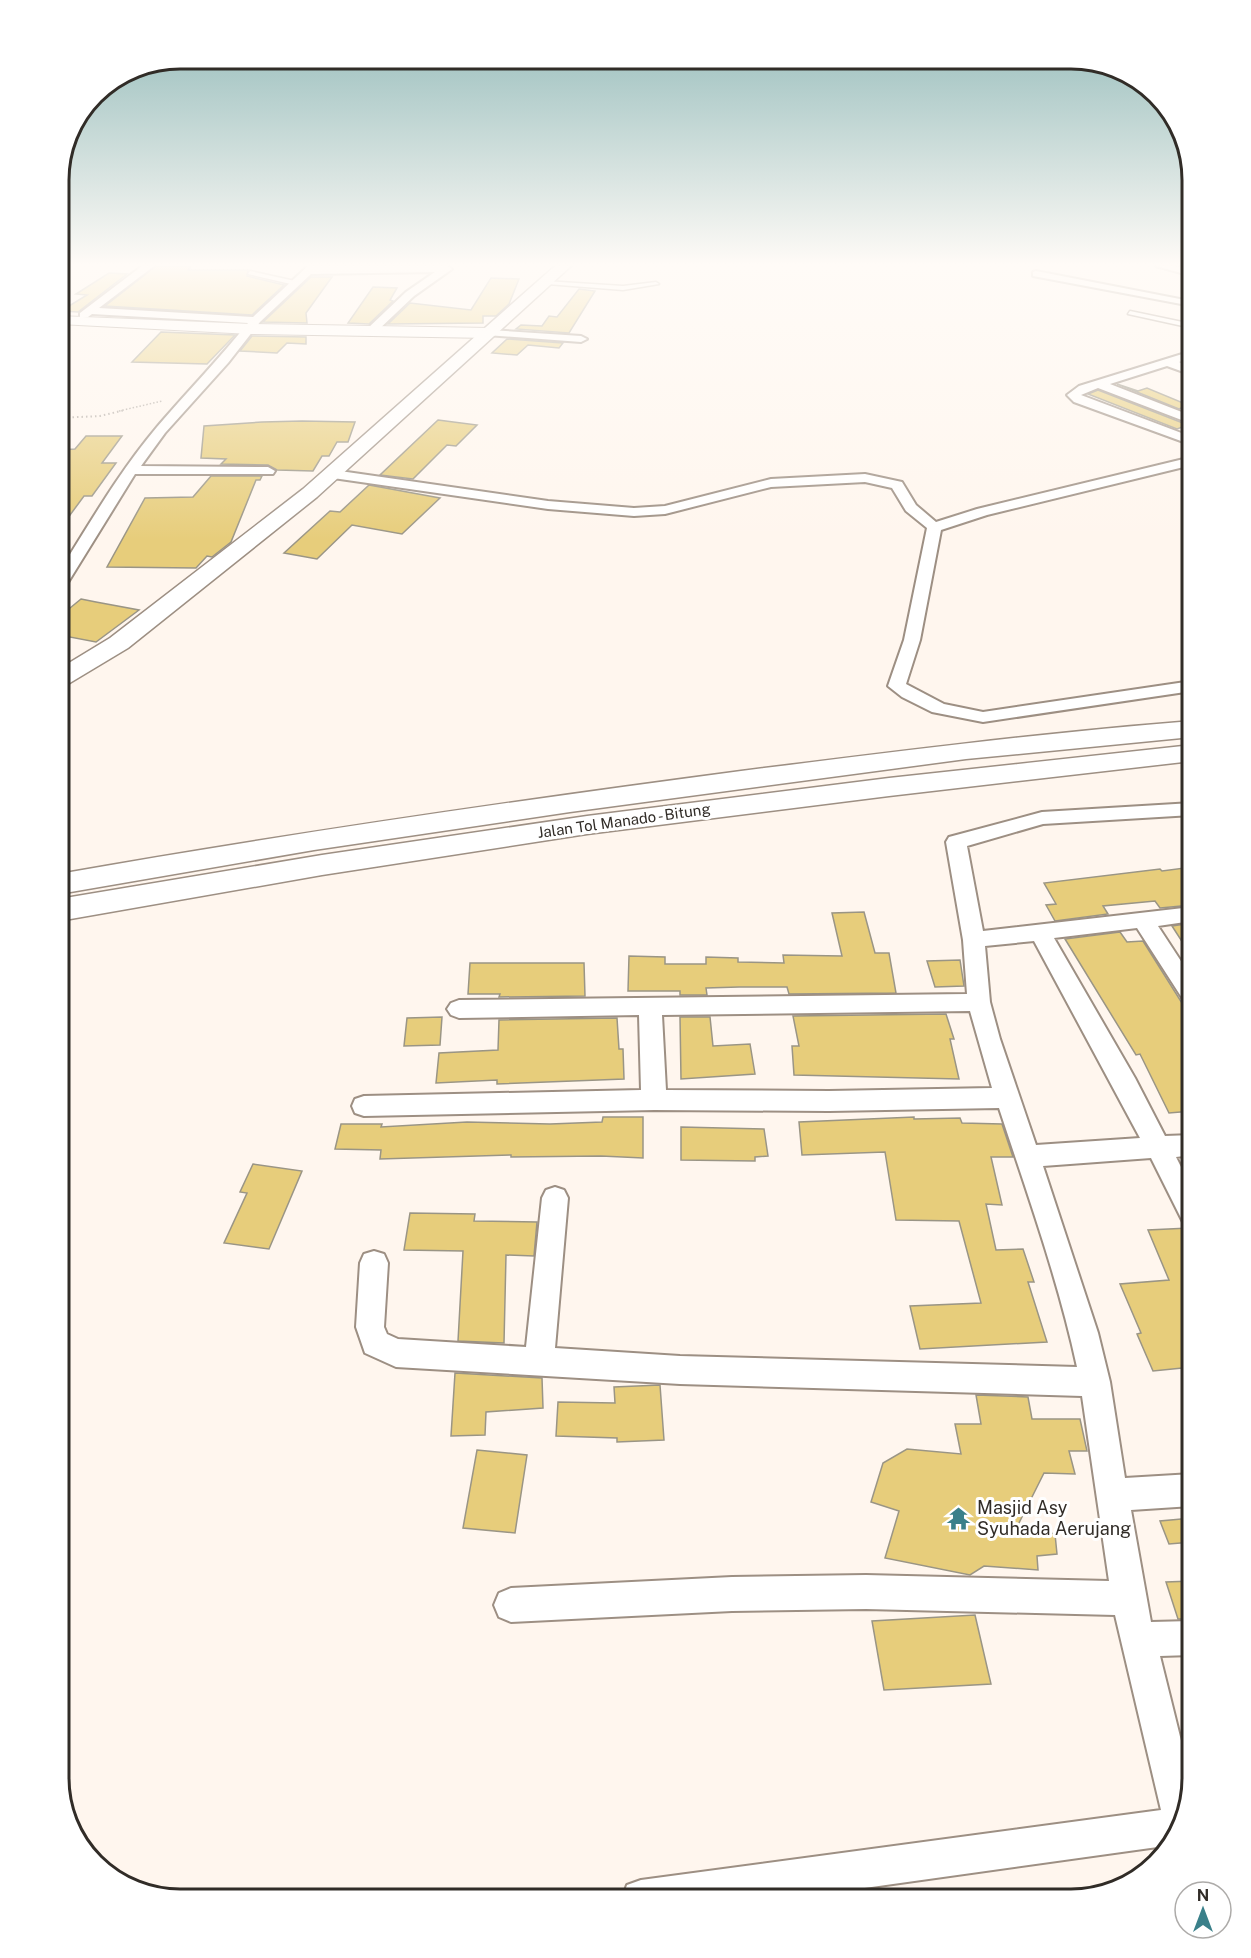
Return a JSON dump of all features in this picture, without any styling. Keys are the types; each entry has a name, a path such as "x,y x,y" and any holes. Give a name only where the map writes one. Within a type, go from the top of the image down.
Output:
{"highway":[{"path":"69,673 119,643 333,474 463,357"},
{"name":"Jalan Tol Manado - Bitung","path":"69,908 380,855 584,813 907,758 1182,730"},
{"name":"Jalan Tol Manado - Bitung","path":"69,882 377,831 922,783 1182,754"}],"street":[{"path":"69,558 161,430 224,357"},
{"path":"1182,358 1099,384 1075,393 1074,397 1182,437"},
{"path":"1168,363 1182,368"},
{"path":"1146,369 1165,376"},
{"path":"1122,377 1142,385"},
{"path":"1099,384 1182,416"},
{"path":"934,527 982,512 1182,462"},
{"path":"131,470 268,471"},
{"path":"333,474 548,505 634,512 665,510 771,483 865,478 897,485 911,508 934,527"},
{"path":"934,527 912,640 897,686 921,702 951,714 983,717 1182,687"},
{"path":"1179,1802 1128,1598 1095,1382 1084,1333 988,1039 979,1002 974,940 956,842 1042,818 1182,810"},
{"path":"974,940 1041,934 1182,915"},
{"path":"1142,919 1182,980"},
{"path":"1041,934 1160,1149 1182,1194"},
{"path":"459,1009 979,1002"},
{"path":"650,1006 654,1100"},
{"path":"364,1106 654,1100 829,1101 1008,1098"},
{"path":"1027,1156 1182,1146"},
{"path":"539,1363 555,1198"},
{"path":"374,1263 370,1327 375,1343 396,1353 692,1370 1095,1382"},
{"path":"1111,1495 1182,1491"},
{"path":"511,1605 755,1593 866,1592 1128,1598"},
{"path":"1138,1640 1182,1638"},
{"path":"712,1889 998,1849 1170,1828"}],"path":[{"path":"69,418 100,416 192,395"}],"building":[{"path":"136,357 213,357 207,364 132,362"},
{"path":"1117,384 1138,391 1147,388 1182,403 1182,408 1179,409"},
{"path":"1098,390 1182,423 1182,427 1177,429 1088,394"},
{"path":"438,420 477,425 456,446 447,445 413,479 380,475"},
{"path":"262,422 355,422 348,442 337,442 329,456 322,456 313,471 277,470 268,465 221,464 226,459 201,458 204,426"},
{"path":"86,436 122,436 102,463 116,463 92,496 84,496 69,516 69,449 75,449"},
{"path":"211,476 262,476 260,480 256,480 231,542 212,557 207,556 196,568 107,567 145,498 193,497"},
{"path":"369,485 440,498 402,534 352,525 317,559 284,553 330,511 340,512"},
{"path":"81,599 139,610 96,642 69,637 69,609"},
{"path":"1182,868 1182,906 1160,908 1155,901 1103,906 1108,914 1055,921 1046,905 1056,904 1044,883 1160,869 1162,871"},
{"path":"864,912 875,953 889,953 896,993 789,994 787,987 706,988 707,995 680,995 680,991 628,991 629,956 665,957 665,964 706,964 706,957 738,958 738,962 784,963 783,955 842,956 832,913"},
{"path":"1182,924 1182,942 1172,926"},
{"path":"1120,932 1127,942 1143,941 1182,1003 1182,1112 1169,1113 1140,1054 1136,1055 1065,939"},
{"path":"960,960 964,986 935,987 927,961"},
{"path":"470,963 584,963 585,996 499,997 500,994 468,994"},
{"path":"946,1014 954,1039 950,1039 959,1079 794,1075 792,1046 799,1046 793,1016"},
{"path":"442,1017 440,1045 404,1046 407,1018"},
{"path":"680,1017 710,1017 713,1046 750,1044 755,1074 681,1079"},
{"path":"617,1018 619,1049 623,1049 624,1079 497,1084 497,1080 436,1083 439,1053 498,1050 499,1020"},
{"path":"603,1117 643,1117 643,1158 511,1157 511,1155 380,1159 381,1150 335,1149 341,1124 382,1124 381,1127 467,1122 550,1124 602,1122"},
{"path":"914,1117 914,1119 960,1118 962,1123 1002,1124 1013,1157 991,1157 1002,1205 986,1204 996,1250 1023,1249 1034,1282 1028,1282 1047,1342 920,1349 910,1306 981,1303 959,1221 896,1220 885,1152 802,1155 799,1122"},
{"path":"681,1127 764,1129 768,1156 755,1157 755,1161 681,1160"},
{"path":"253,1164 302,1171 269,1249 224,1243 247,1193 240,1192"},
{"path":"410,1213 475,1214 474,1221 537,1222 534,1256 506,1255 504,1343 458,1341 463,1251 404,1250"},
{"path":"1182,1228 1182,1368 1153,1371 1137,1334 1141,1333 1120,1284 1169,1280 1148,1230"},
{"path":"455,1373 542,1378 543,1408 486,1412 485,1435 451,1436"},
{"path":"660,1385 664,1440 617,1442 617,1438 556,1436 558,1402 615,1403 614,1387"},
{"name":"Masjid Asy Syuhada Aerujang","path":"976,1395 1028,1397 1032,1419 1080,1419 1087,1451 1069,1451 1075,1474 1044,1473 1018,1525 1055,1534 1057,1554 1037,1556 1038,1570 984,1566 970,1575 885,1558 899,1511 871,1502 883,1463 907,1449 961,1454 955,1424 981,1424"},
{"path":"477,1450 527,1455 515,1533 463,1528"},
{"path":"1182,1519 1182,1543 1169,1544 1160,1521"},
{"path":"1182,1581 1182,1619 1178,1619 1166,1582"},
{"path":"975,1615 991,1684 884,1690 872,1621"}],"place":[{"name":"Masjid Asy Syuhada Aerujang","path":"959,1518"}]}
